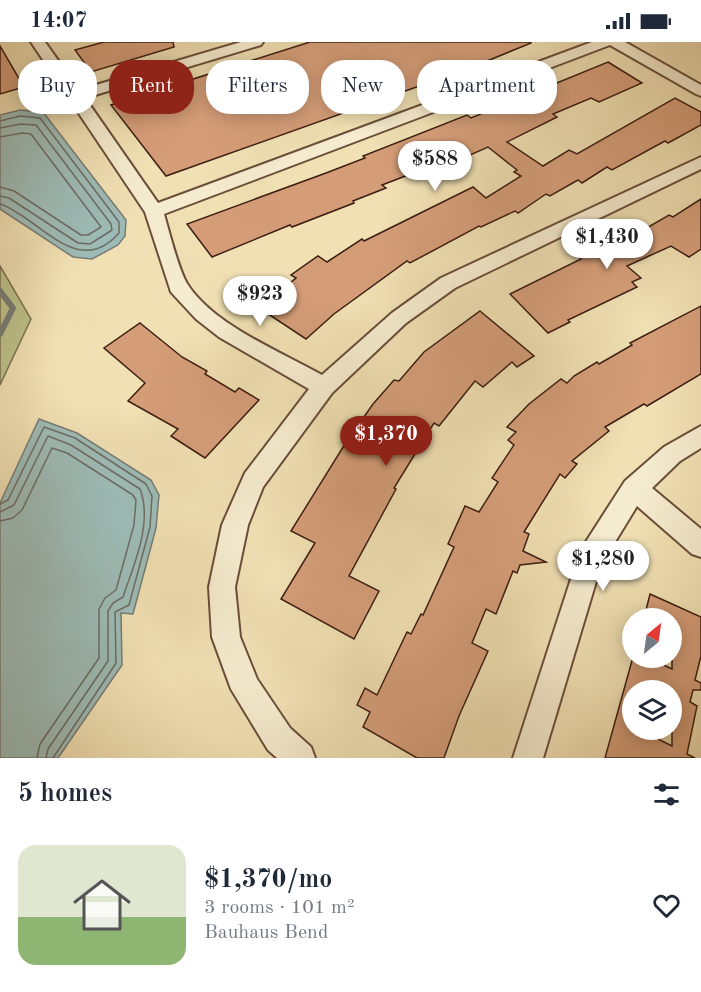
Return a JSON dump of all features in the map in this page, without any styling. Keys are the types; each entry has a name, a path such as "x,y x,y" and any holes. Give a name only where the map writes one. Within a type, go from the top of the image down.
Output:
{"street":[{"path":"38,42 51,60"},
{"path":"97,90 256,42"},
{"path":"154,211 605,42"},
{"path":"615,42 701,91"},
{"path":"88,114 154,211 178,287 203,314 226,331 324,387"},
{"path":"300,758 279,739 246,689 226,637 222,587 235,525 254,481 324,387 399,318 448,283 701,162"},
{"path":"528,758 589,560 634,489 672,454 701,436"},
{"path":"634,489 701,545"}],"green space":[{"path":"0,266 31,319 0,385"}],"water":[{"path":"18,110 18,114 45,114 126,220 125,236 118,245 92,259 73,257 0,209 0,115"},
{"path":"39,419 77,433 151,480 159,495 156,528 133,614 121,613 122,665 58,758 0,758 0,503"}],"building":[{"path":"104,42 173,42 174,47 131,60 109,60 109,67 97,70 97,60 82,60 75,50"},
{"path":"310,42 531,42 490,60 417,60 417,87 405,91 405,60 321,60 321,114 341,114 166,176 118,114 194,114 194,79 206,75 206,114 309,114 309,60 253,60"},
{"path":"0,46 18,77 18,89 0,94"},
{"path":"608,62 642,83 599,102 591,98 557,112 557,83"},
{"path":"675,98 701,112 701,125 668,143 665,141 612,170 607,167 582,183 578,180 550,196 546,194 518,213 515,211 479,226 410,263 407,261 334,314 306,339 259,308 296,278 291,275 318,256 327,262 362,239 364,241 473,187 486,198 521,176 514,172 517,170 488,147 459,160 449,152 413,167 415,169 405,173 408,175 382,185 386,188 353,201 354,203 292,227 290,225 212,257 187,224 365,158 363,156 467,115 471,118 481,114 553,114 557,117 507,142 543,166 569,150 577,154"},
{"path":"701,199 701,249 689,257 671,246 627,266 641,278 632,282 637,287 568,320 570,322 548,333 510,294 581,259 579,257 584,255 580,252 633,229 638,233 669,215 673,217"},
{"path":"701,306 701,374 647,406 644,404 605,427 609,431 572,461 577,464 565,478 560,474 524,532 529,534 523,551 546,562 520,565 517,573 513,571 496,614 486,609 472,643 488,651 459,716 444,758 417,758 363,727 370,712 357,705 365,688 377,695 407,632 411,634 421,614 423,615 454,547 448,544 465,506 479,512 498,482 492,478 514,445 508,440 516,432 507,427 529,404 561,379 567,383 597,362 599,364 632,345 630,343"},
{"path":"480,311 534,356 517,367 512,362 483,387 475,381 439,426 434,423 394,488 396,489 349,576 379,591 354,639 281,599 315,543 291,531 345,444 373,404 394,380 399,381 424,352"},
{"path":"140,323 182,357 207,371 205,374 235,392 239,388 259,400 205,458 171,436 178,429 128,401 145,383 104,348"},
{"path":"650,594 681,608 646,608"},
{"path":"682,608 701,617 701,656 695,680 701,683 701,690 693,690 690,702 697,706 687,754 695,758 605,758 622,697 622,740 660,740 672,746 672,740 682,740 682,680 627,680 630,668 682,668"}],"waterway":[{"path":"0,291 13,308 0,334"}]}
